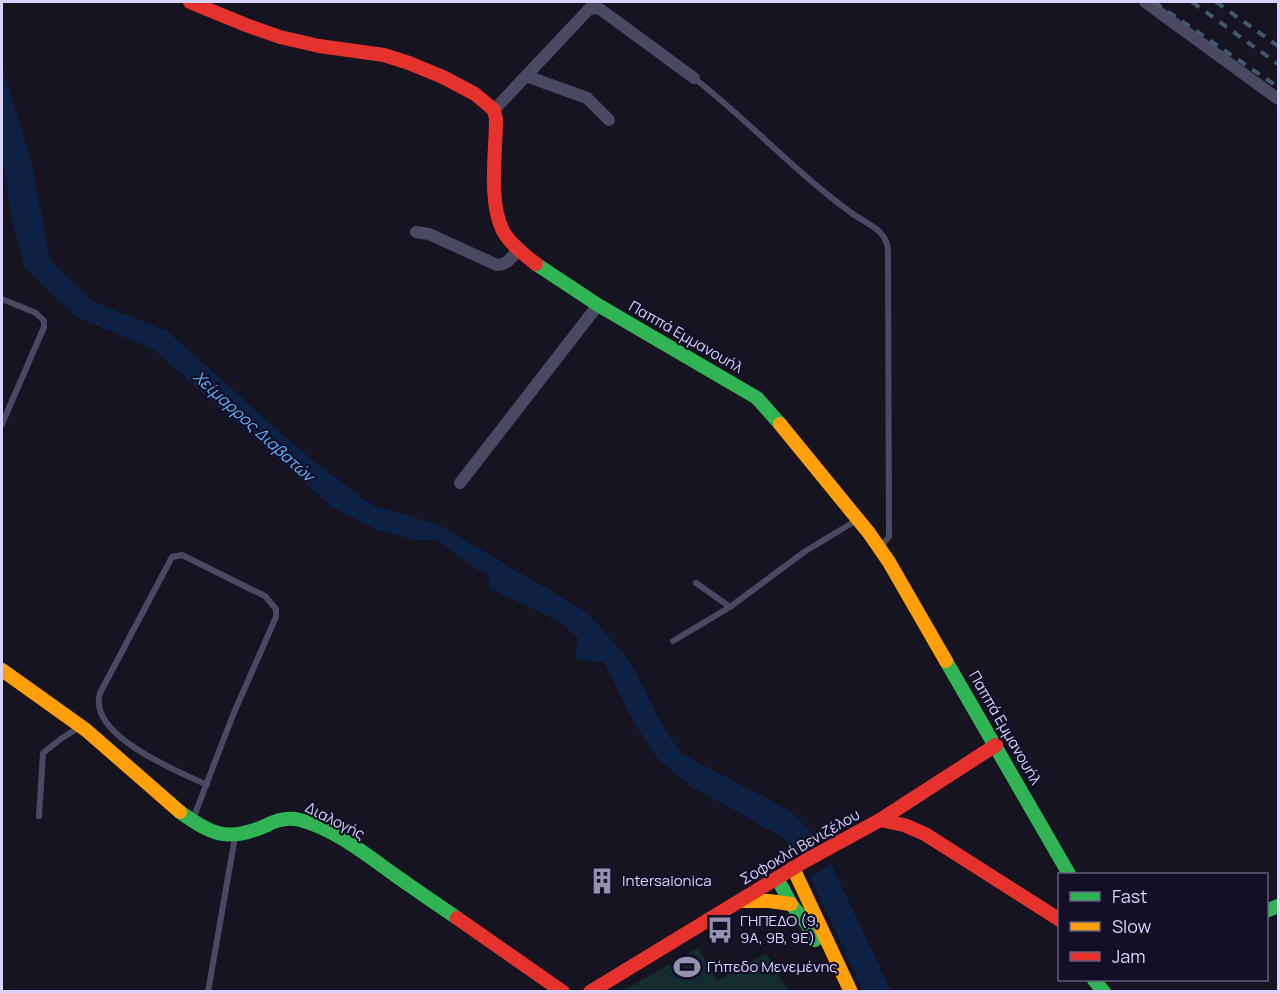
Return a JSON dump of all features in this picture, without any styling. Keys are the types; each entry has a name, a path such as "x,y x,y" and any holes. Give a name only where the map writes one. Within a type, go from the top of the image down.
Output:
{"street":[{"path":"190,2 277,37 300,43 386,56 407,62 467,89 486,101 494,110 587,9 594,7 694,78"},
{"path":"1145,2 1278,99"},
{"path":"526,76 587,98 609,120"},
{"name":"Παππά Εμμανουήλ","path":"494,110 496,119 495,198 503,231 535,264 598,305 757,398 787,431 879,548 996,745 1068,873"},
{"path":"416,232 429,234 497,265 502,265 511,259 518,249"},
{"path":"460,483 598,305"},
{"path":"2,670 81,726 192,820 211,832 235,836"},
{"path":"880,820 996,745"},
{"name":"Διαλογής","path":"235,836 287,819 297,818 309,823 369,858 563,992"},
{"name":"Σοφοκλή Βενιζέλου","path":"590,992 830,846 880,820 904,825 925,834 1058,919"},
{"path":"793,868 851,992"},
{"path":"777,878 791,904 807,924 839,992"},
{"path":"738,901 791,904"}],"lane":[{"path":"694,78 771,144 799,173 855,216 880,231 887,240 889,537 879,548"},
{"path":"2,299 36,313 44,321 44,327 2,424"},
{"path":"673,641 730,607 804,552 858,519"},
{"path":"192,820 207,784 233,715 276,617 276,609 265,596 182,555 177,555 172,557 100,693 98,703 108,725 135,749 207,784"},
{"path":"696,583 730,607"},
{"path":"39,816 43,753 81,726"},
{"path":"208,992 235,836"}],"green space":[{"name":"Γήπεδο Μενεμένης","path":"698,948 717,981 766,953 788,991 622,991"}],"water":[{"name":"Χείμαρρος Διαβατών","path":"2,66 31,160 50,260 94,302 167,331 307,456 372,505 439,525 588,613 631,663 665,730 682,754 790,811 820,841 799,854 779,835 689,785 657,758 633,721 604,662 575,659 578,638 559,621 490,589 488,573 478,570 436,540 415,540 378,530 332,507 153,349 75,316 25,267 13,225 2,155"},
{"path":"831,864 891,991 863,991 810,877"}],"railway":[{"path":"1154,2 1278,87"},
{"path":"1192,2 1278,64"},
{"path":"1216,2 1278,46"}],"traffic: fast":[{"path":"536,264 598,305 757,398 780,424"},
{"path":"946,661 1068,873"},
{"path":"180,812 211,831 230,835 252,831 287,819 313,824 348,842 457,918"},
{"path":"777,878 815,940"},
{"path":"1268,910 1278,906"},
{"path":"1095,981 1104,992"}],"traffic: slow":[{"path":"780,424 869,533 889,562 946,661"},
{"path":"2,670 86,730 180,812"},
{"path":"793,868 851,992"},
{"path":"740,901 791,904"}],"traffic: jam":[{"path":"190,2 280,37 319,46 384,55 409,63 475,94 494,110 496,119 494,191 498,219 510,240 536,264"},
{"path":"590,992 805,861 880,820 996,745"},
{"path":"880,820 904,825 925,834 1058,919"},
{"path":"457,918 563,992"}],"place":[{"name":"Intersalonica","path":"602,881"},
{"name":"ΓΗΠΕΔΟ (9, 9Α, 9Β, 9Ε)","path":"720,930"},
{"name":"Γήπεδο Μενεμένης","path":"687,967"}]}
